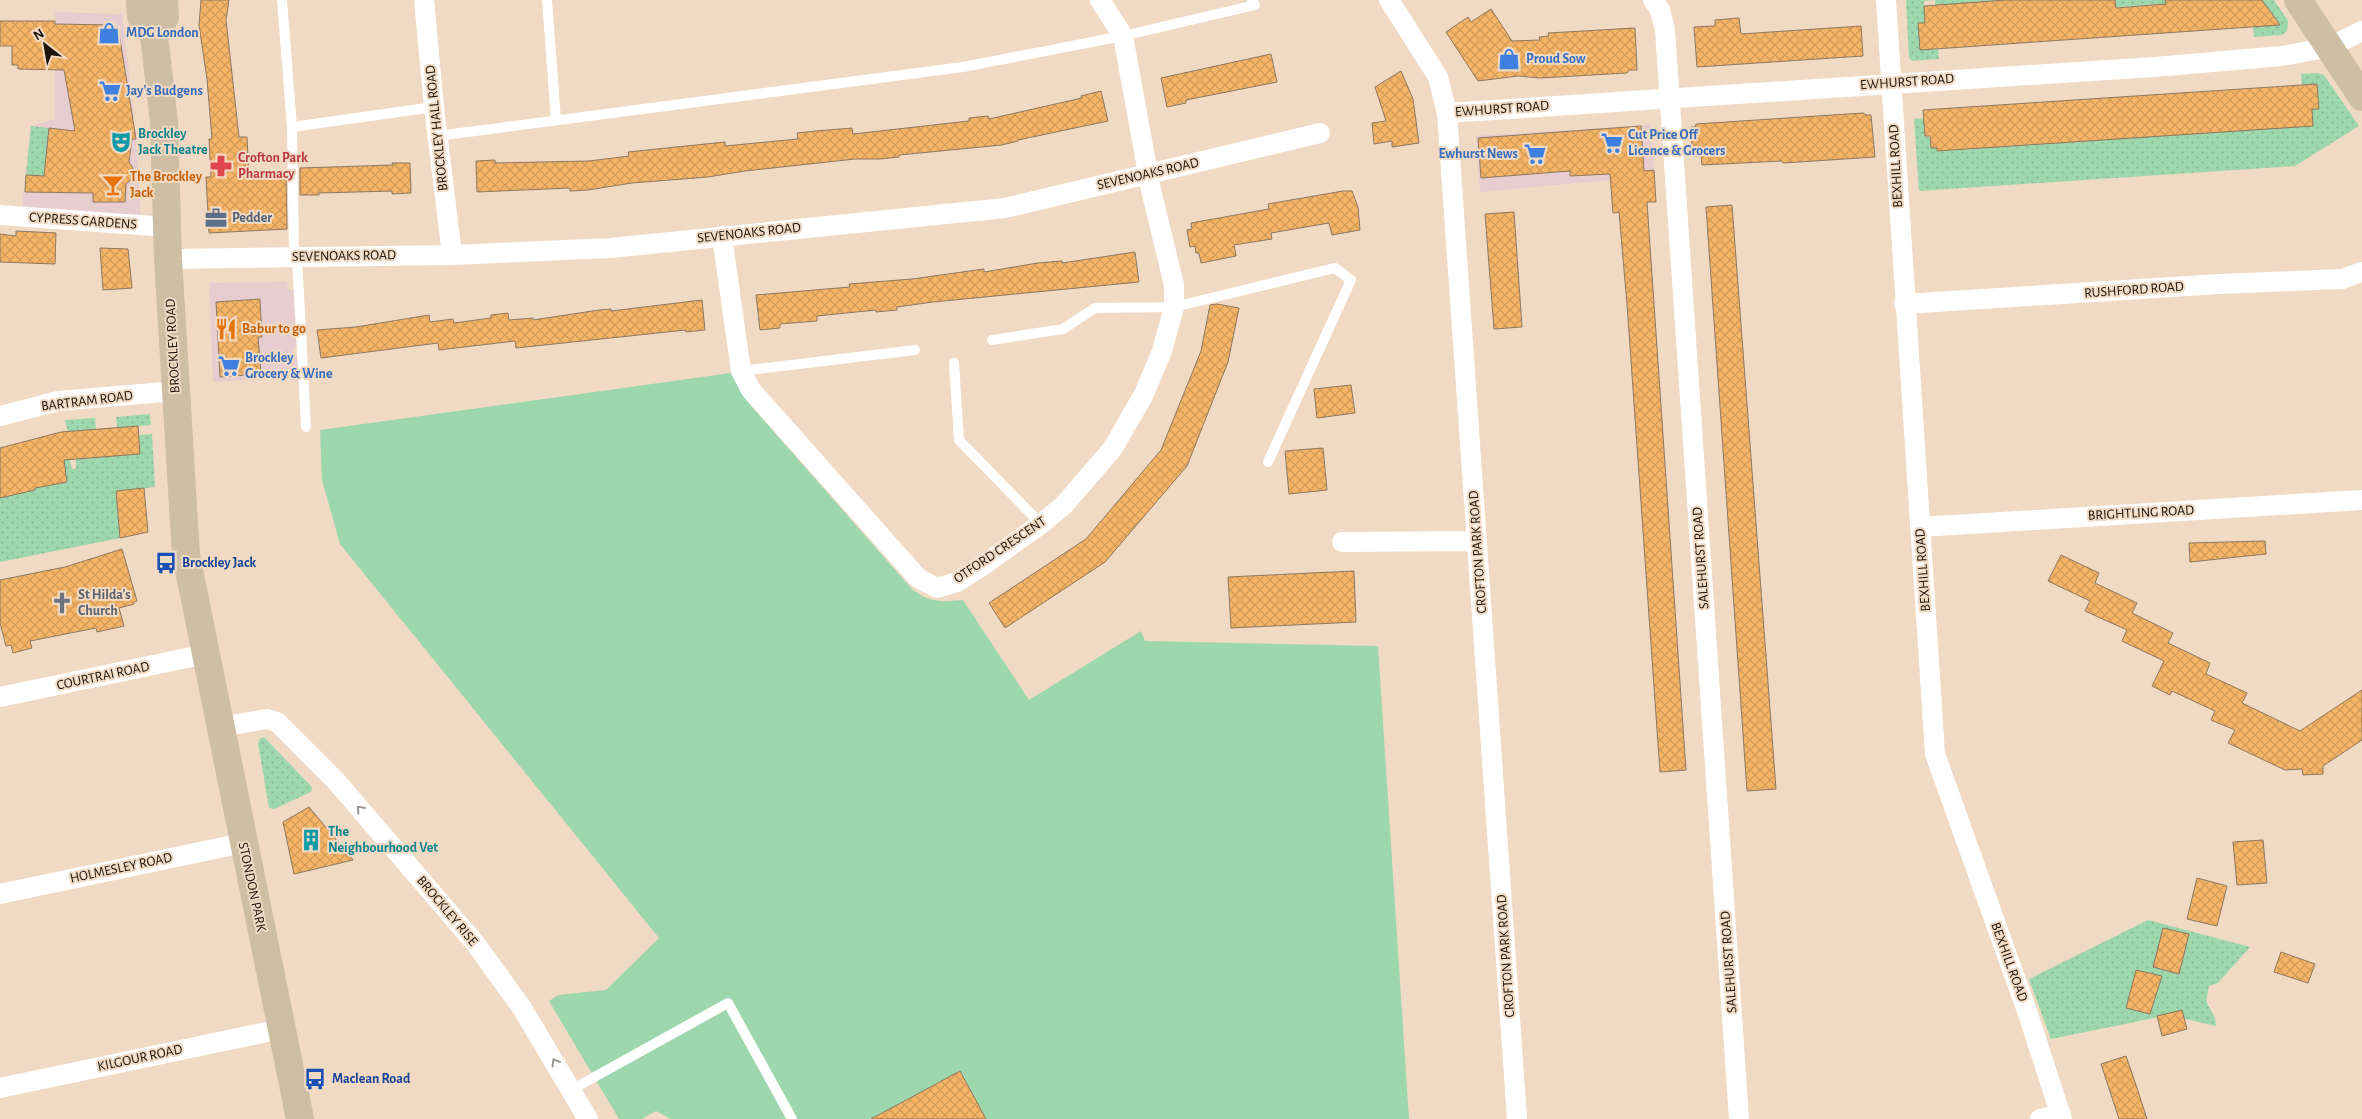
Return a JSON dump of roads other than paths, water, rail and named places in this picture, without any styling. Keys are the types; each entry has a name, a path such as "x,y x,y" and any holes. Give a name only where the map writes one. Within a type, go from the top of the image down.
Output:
{"main road":[{"name":"BROCKLEY ROAD","path":"140,0 141,18 154,36 164,122 166,227 186,555 206,654"},
{"path":"154,36 165,17 164,0"},
{"path":"2298,0 2362,97"},
{"name":"STONDON PARK","path":"206,654 242,843 300,1119"}],"street":[{"name":"BROCKLEY HALL ROAD","path":"424,0 437,136 452,255"},
{"path":"1100,0 1123,36"},
{"name":"CROFTON PARK ROAD","path":"1389,0 1438,77 1446,113 1517,1119"},
{"name":"SALEHURST ROAD","path":"1654,0 1660,10 1665,30 1740,1119"},
{"name":"BEXHILL ROAD","path":"1886,0 1904,304 1935,754 2028,1014 2062,1116"},
{"name":"EWHURST ROAD","path":"1446,113 2154,67 2282,56 2330,47 2362,31"},
{"name":"OTFORD CRESCENT","path":"722,236 741,371 751,390 918,578 937,588 957,582 1041,524 1064,505 1113,448 1144,394 1162,352 1174,307 1174,285 1148,174 1123,36"},
{"name":"SEVENOAKS ROAD","path":"168,259 452,255 611,248 1006,208 1320,133"},
{"name":"CYPRESS GARDENS","path":"0,214 166,227"},
{"name":"RUSHFORD ROAD","path":"1904,304 2219,284 2342,279 2362,272"},
{"name":"BARTRAM ROAD","path":"0,416 58,401 176,391"},
{"name":"BRIGHTLING ROAD","path":"1920,527 2362,500"},
{"path":"1342,542 1477,541"},
{"name":"COURTRAI ROAD","path":"0,697 206,654"},
{"name":"BROCKLEY RISE","path":"220,727 267,718 277,722 336,781 475,943 522,1008 588,1119"},
{"name":"HOLMESLEY ROAD","path":"0,894 242,843"},
{"name":"KILGOUR ROAD","path":"0,1088 281,1029"},
{"path":"2040,1119 2062,1116"}],"lane":[{"path":"282,0 292,127 296,257 306,428"},
{"path":"547,0 556,120"},
{"path":"437,136 963,66 1123,36 1255,5 1252,0"},
{"path":"292,127 434,106"},
{"path":"992,340 1063,328 1095,308 1174,307 1336,268 1351,280 1268,462"},
{"path":"741,371 915,350"},
{"path":"954,363 959,440 1041,524"},
{"path":"571,1090 728,1003 792,1119"}],"place":[{"name":"MDG London","path":"109,33"},
{"name":"Proud Sow","path":"1509,59"},
{"name":"Jay's Budgens","path":"110,91"},
{"name":"Brockley Jack Theatre","path":"121,142"},
{"name":"Cut Price Off Licence & Grocers","path":"1612,143"},
{"name":"Ewhurst News","path":"1535,154"},
{"name":"Crofton Park Pharmacy","path":"221,166"},
{"name":"The Brockley Jack","path":"113,185"},
{"name":"Pedder","path":"216,218"},
{"name":"Babur to go","path":"226,329"},
{"name":"Brockley Grocery & Wine","path":"229,366"},
{"name":"Brockley Jack","path":"166,563"},
{"name":"St Hilda's Church","path":"62,603"},
{"name":"The Neighbourhood Vet","path":"311,840"},
{"name":"Maclean Road","path":"315,1079"}]}
